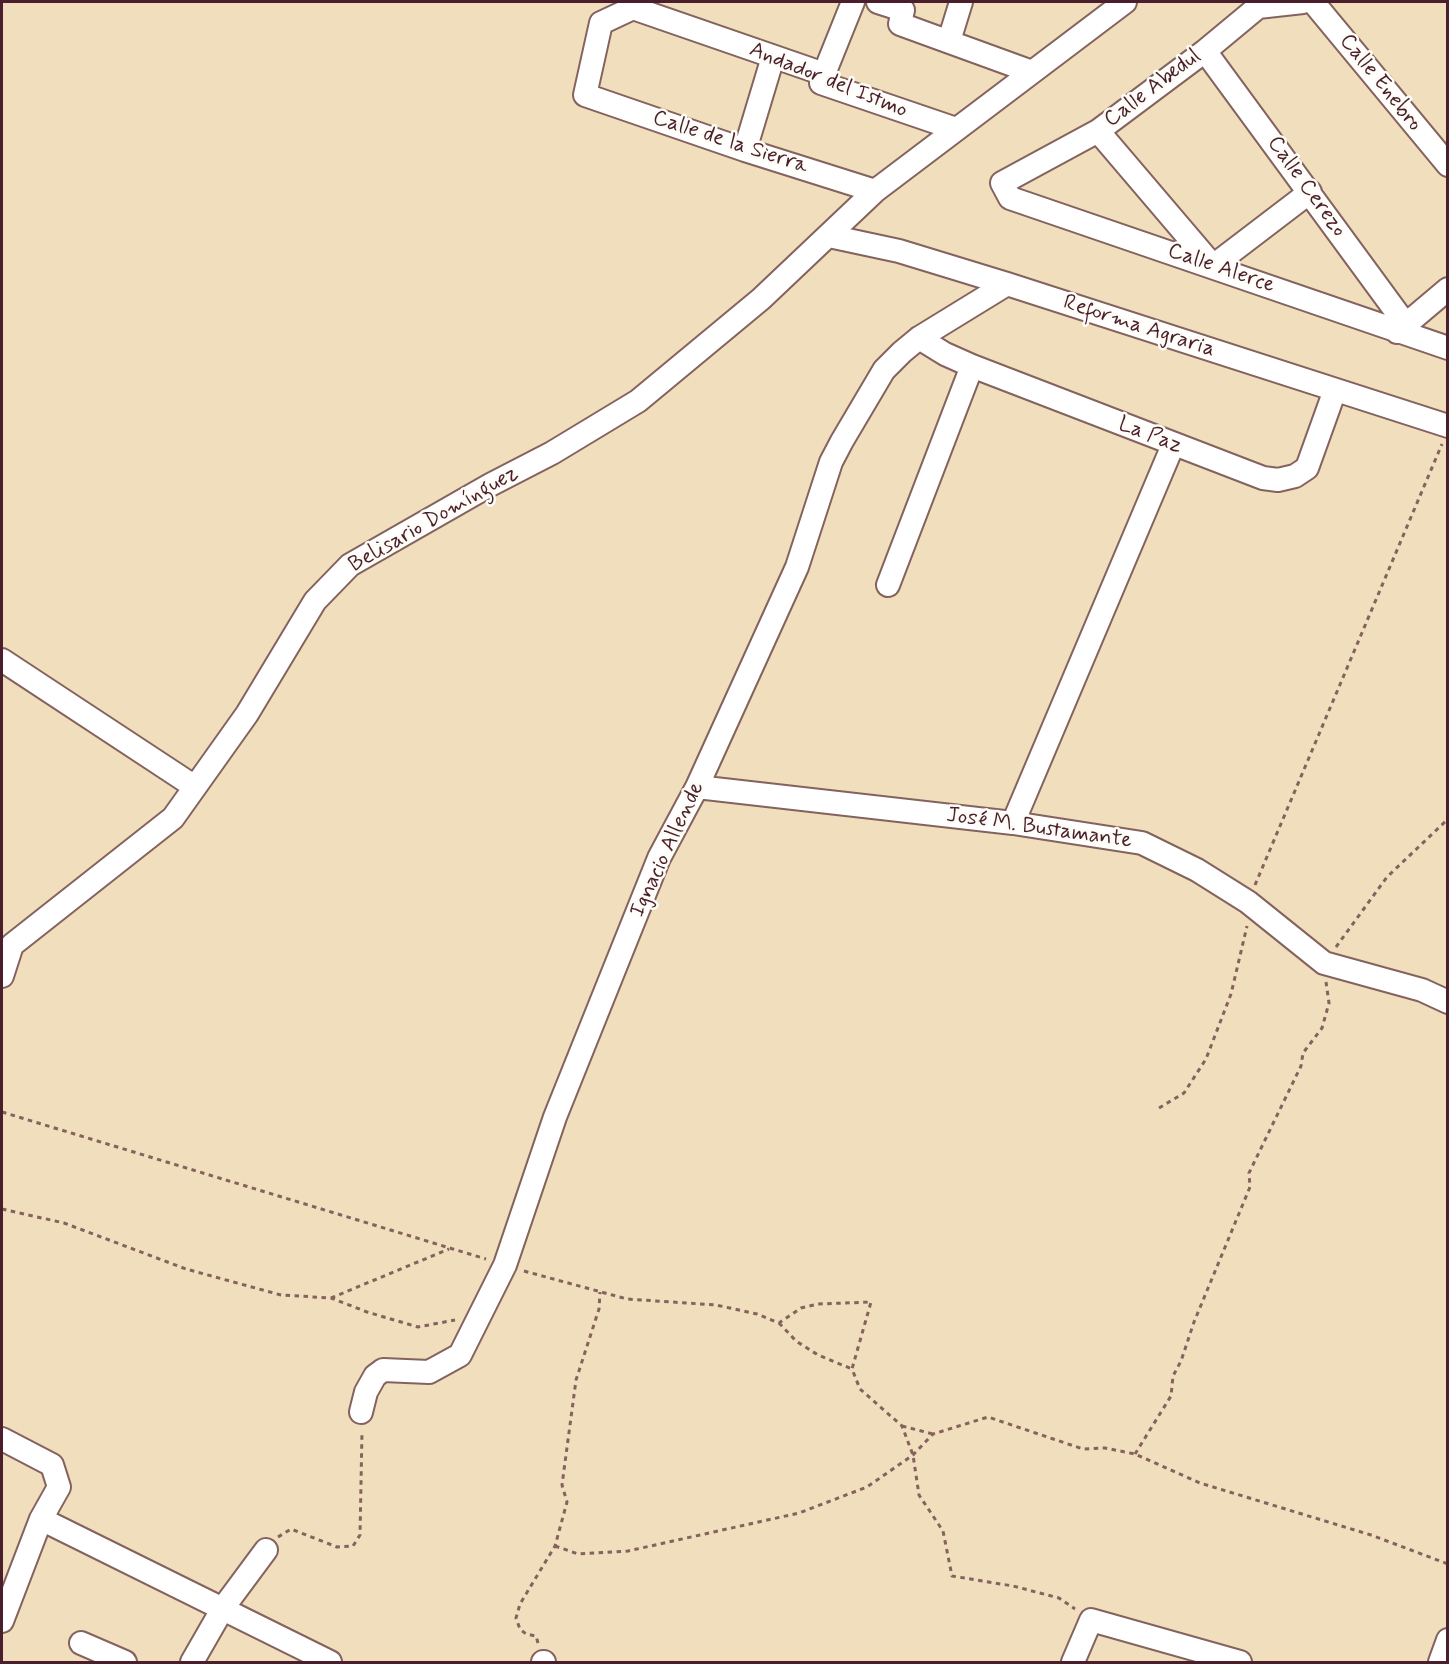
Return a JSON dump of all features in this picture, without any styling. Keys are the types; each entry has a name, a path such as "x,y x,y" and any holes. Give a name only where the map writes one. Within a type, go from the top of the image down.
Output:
{"street":[{"path":"824,74 852,2"},
{"path":"878,2 903,10 900,24 1032,72"},
{"path":"949,41 961,2"},
{"name":"Calle Abedul","path":"1002,183 1098,131 1205,51 1258,7 1303,2"},
{"name":"Calle Enebro","path":"1313,2 1448,165"},
{"name":"Belisario Domínguez","path":"2,975 12,945 173,818 247,714 315,601 350,565 490,485 552,453 638,401 761,299 869,198 1032,72 1116,3"},
{"name":"Andador del Istmo","path":"585,95 601,24 633,8 824,74 821,83 956,129"},
{"name":"Calle Cerezo","path":"1205,51 1310,192 1402,329"},
{"path":"745,150 773,57"},
{"name":"Calle de la Sierra","path":"585,95 745,150 869,198"},
{"path":"1098,131 1213,266 1310,192"},
{"name":"Calle Alerce","path":"1002,183 1010,198 1402,329 1448,348"},
{"name":"Reforma Agraria","path":"829,236 900,251 1007,284 1335,390 1445,434"},
{"name":"Ignacio Allende","path":"361,1412 366,1392 375,1376 383,1370 429,1372 460,1355 488,1300 505,1265 555,1117 659,858 697,787 797,567 831,462 884,370 919,338 1007,284"},
{"path":"1402,329 1448,290"},
{"name":"La Paz","path":"919,338 945,354 972,366 1173,445 1263,478 1278,480 1295,476 1307,468 1314,455 1335,390"},
{"path":"888,585 972,366"},
{"path":"1013,823 1173,445"},
{"path":"2,660 195,787"},
{"name":"José M. Bustamante","path":"697,787 1013,823 1142,843 1197,870 1248,902 1324,963 1422,990 1448,1002"},
{"path":"2,1439 52,1465 59,1487 41,1519 2,1621"},
{"path":"41,1519 330,1662"},
{"path":"192,1662 223,1608 266,1550"},
{"path":"1073,1662 1091,1620 1240,1662"},
{"path":"1440,1662 1448,1640"},
{"path":"81,1643 125,1662"}],"path":[{"path":"1159,1108 1184,1093 1206,1059 1231,994 1247,932 1248,902 1445,434"},
{"path":"1135,1454 1171,1396 1173,1376 1185,1353 1194,1322 1250,1187 1249,1173 1301,1066 1303,1053 1322,1028 1329,1003 1324,963 1387,877 1448,819"},
{"path":"2,1112 505,1265 627,1299 716,1305 757,1314 779,1323 796,1341 818,1355 852,1370"},
{"path":"2,1209 64,1223 186,1269 230,1279 281,1295 331,1298 367,1312 418,1327 454,1320 488,1300"},
{"path":"331,1298 451,1248"},
{"path":"543,1662 536,1636 526,1634 516,1618 520,1604 555,1546 567,1502 561,1485 576,1380 599,1309 600,1291"},
{"path":"779,1323 801,1308 818,1304 871,1302 852,1370 860,1389 902,1426 933,1434"},
{"path":"266,1550 278,1537 291,1529 337,1547 353,1546 360,1535 362,1510 361,1412"},
{"path":"555,1546 578,1554 628,1551 799,1513 867,1488 913,1455 933,1434 988,1417 1083,1449 1105,1448 1135,1454 1200,1483 1371,1535 1448,1564"},
{"path":"902,1426 913,1455 919,1496 943,1531 952,1576 1013,1586 1059,1598 1091,1620"}]}
